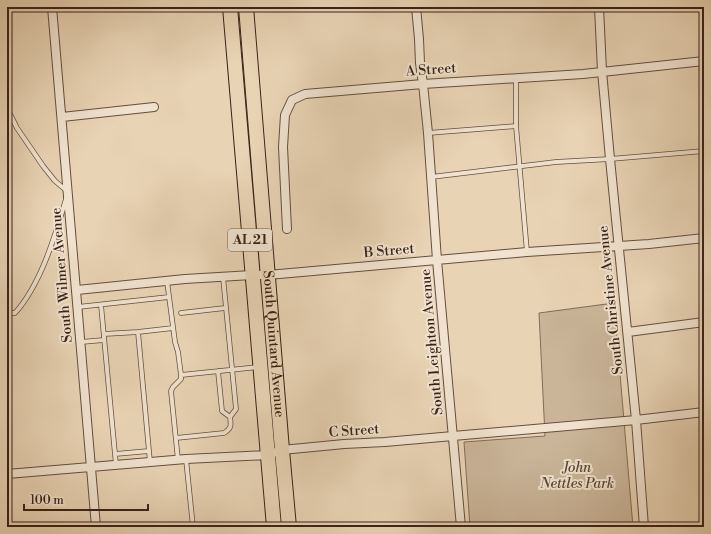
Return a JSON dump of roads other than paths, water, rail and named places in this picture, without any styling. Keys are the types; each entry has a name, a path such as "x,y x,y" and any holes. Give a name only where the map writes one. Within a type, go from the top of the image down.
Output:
{"highway":[{"name":"South Quintard Avenue","path":"230,7 274,527"},
{"name":"South Quintard Avenue","path":"246,7 282,450 290,527"}],"street":[{"name":"South Wilmer Avenue","path":"52,7 96,527"},
{"name":"South Leighton Avenue","path":"416,7 461,527"},
{"name":"South Christine Avenue","path":"599,7 602,71 622,288 628,332 644,527"},
{"name":"A Street","path":"287,229 283,147 285,115 292,100 305,94 516,77 583,74 704,61"},
{"path":"62,117 154,107"},
{"name":"B Street","path":"77,290 168,281 268,275 559,249 649,244 704,238"},
{"path":"628,332 704,322"},
{"name":"C Street","path":"7,474 182,459 268,455 282,450 636,420 704,412"}],"lane":[{"path":"516,77 516,126 527,252"},
{"path":"7,108 17,128 43,166 54,181 68,192 56,231 37,280 15,313 7,313"},
{"path":"428,133 516,126"},
{"path":"431,177 556,162 704,151"},
{"path":"176,438 224,433 230,430 230,417 236,409 223,278"},
{"path":"168,281 173,328 181,375 181,379 171,391 176,438 182,459 193,527"},
{"path":"78,307 169,297"},
{"path":"101,304 116,465"},
{"path":"181,313 225,308"},
{"path":"104,334 173,328"},
{"path":"138,332 150,462"},
{"path":"81,342 104,340"},
{"path":"181,375 261,367"},
{"path":"218,371 222,411 230,417"},
{"path":"115,454 149,451"}],"park label":[{"name":"John Nettles Park","path":"577,476"}]}
